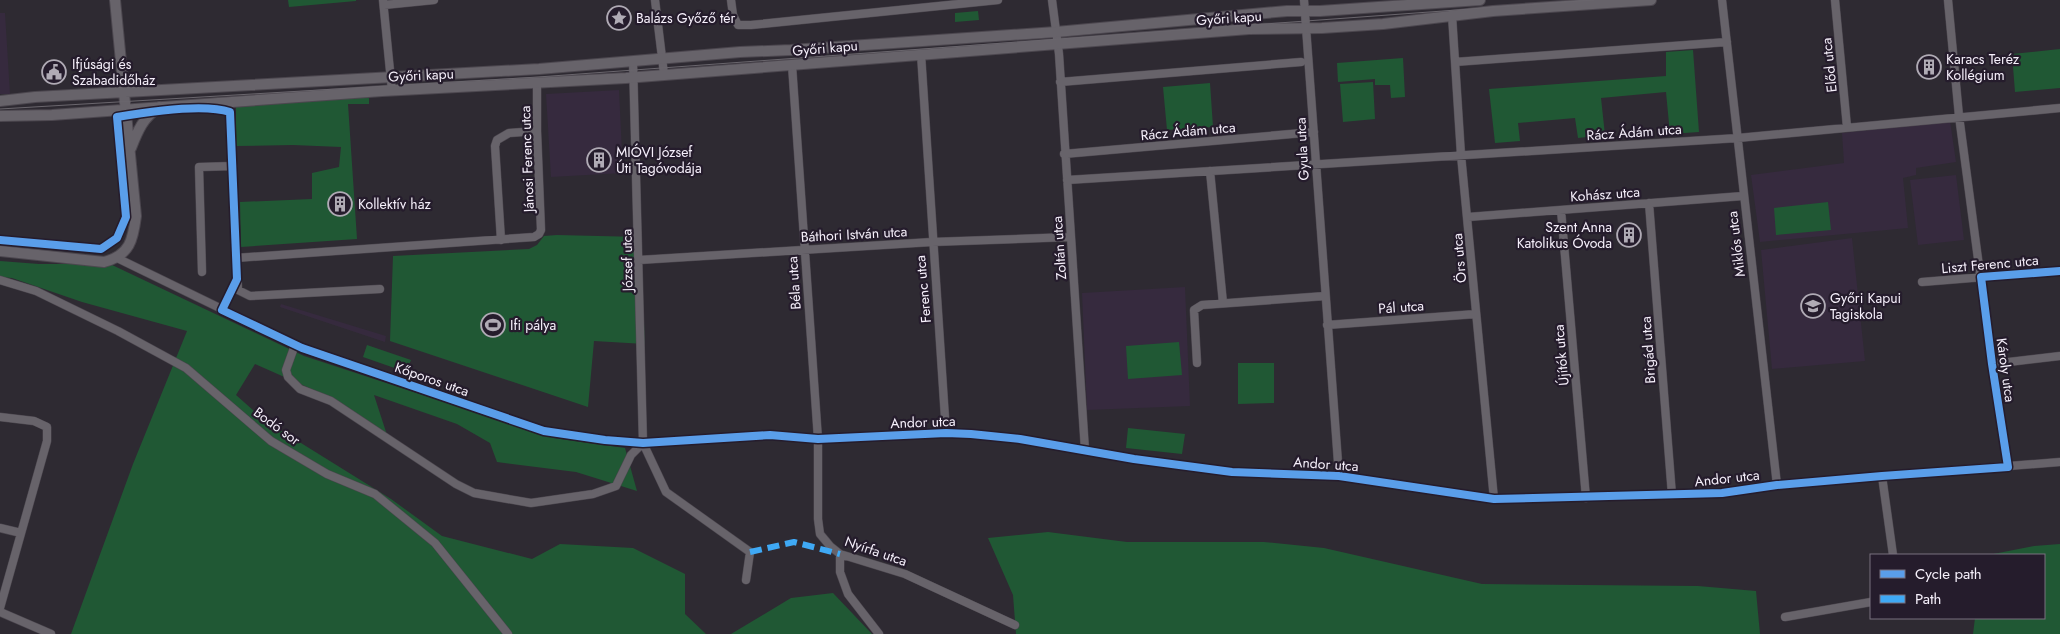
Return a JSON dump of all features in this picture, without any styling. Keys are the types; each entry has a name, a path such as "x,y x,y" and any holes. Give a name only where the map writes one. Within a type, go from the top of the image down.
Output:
{"street":[{"path":"0,251 104,262 117,258 125,252 130,244 136,216 115,0"},
{"path":"392,91 383,3 434,0"},
{"path":"655,0 664,74"},
{"path":"731,0 733,15 738,24 751,25 998,0"},
{"name":"Zoltán utca","path":"1052,0 1058,44 1085,450"},
{"name":"Gyula utca","path":"1304,0 1339,476"},
{"name":"Győri kapu","path":"0,100 391,79 740,52 1056,32 1229,15 1480,0"},
{"name":"Győri kapu","path":"0,116 47,115 392,91 537,84 1249,29 1383,24 1452,15 1651,0"},
{"name":"Miklós utca","path":"1722,0 1777,485"},
{"name":"Előd utca","path":"1835,0 1847,127"},
{"name":"Károly utca","path":"1948,0 1958,116 2008,467"},
{"name":"Örs utca","path":"1452,15 1461,155 1494,500"},
{"path":"1455,62 1727,42"},
{"name":"Ferenc utca","path":"921,54 946,433"},
{"name":"József utca","path":"634,60 643,442"},
{"path":"1060,82 1300,62"},
{"name":"Béla utca","path":"792,65 818,439"},
{"name":"Jánosi Ferenc utca","path":"501,240 534,237 541,230 537,84"},
{"path":"229,102 238,290 250,296 380,289"},
{"path":"130,150 138,130 146,117 160,107"},
{"name":"Rácz Ádám utca","path":"1067,180 1738,138 2060,108"},
{"path":"236,258 501,240 497,140 508,133 537,131"},
{"name":"Rácz Ádám utca","path":"1064,154 1314,132"},
{"path":"202,272 199,167 233,166"},
{"path":"1210,171 1223,303"},
{"name":"Kohász utca","path":"1468,217 1743,196"},
{"name":"Brigád utca","path":"1649,203 1672,495"},
{"name":"Újítók utca","path":"1561,210 1586,498"},
{"name":"Báthori István utca","path":"639,260 932,242 1070,237"},
{"name":"Kőporos utca","path":"117,258 294,345 544,431 605,440 643,442"},
{"name":"Liszt Ferenc utca","path":"1922,282 2060,270"},
{"name":"Bodó sor","path":"0,280 44,295 118,331 186,368 271,440 327,474 375,494 435,543 508,634"},
{"path":"1197,363 1194,310 1202,304 1325,296"},
{"name":"Pál utca","path":"1327,325 1476,314"},
{"path":"294,345 286,370 292,382 300,388 331,402 456,484 474,493 531,503 593,494 616,486 631,455 643,442 666,492 750,552 746,580"},
{"path":"1992,364 2060,356"},
{"path":"0,417 34,421 47,427 47,441 0,610 51,634"},
{"name":"Andor utca","path":"643,442 770,435 818,439 946,433 1020,439 1134,459 1232,472 1339,476 1494,500 1722,493 1777,485 2060,462"},
{"name":"Nyírfa utca","path":"818,439 818,519 820,534 830,546 840,554 905,574 1015,625"},
{"path":"1882,476 1893,554"},
{"path":"0,528 21,533"},
{"path":"840,554 840,572 848,594 879,634"},
{"path":"1785,617 1870,602"}],"shaded area":[{"path":"0,13 5,13 10,94 0,94"},
{"path":"619,90 623,173 551,177 546,94"},
{"path":"1950,121 1956,162 1916,168 1916,175 1903,178 1908,228 1760,242 1751,175 1844,163 1842,133"},
{"path":"1956,175 1964,240 1918,245 1910,180"},
{"name":"Győri Kapui Tagiskola","path":"1852,238 1865,361 1772,369 1761,250"},
{"path":"1185,287 1190,406 1087,410 1082,293"},
{"path":"281,304 386,336 385,342 280,307"}],"green space":[{"path":"288,0 356,0 356,1 289,7"},
{"path":"978,11 979,20 955,22 955,13"},
{"path":"2060,49 2060,88 2015,92 2012,54"},
{"path":"1693,50 1699,132 1670,134 1666,92 1601,98 1605,135 1578,138 1575,118 1518,123 1520,141 1495,143 1489,89 1666,76 1666,52"},
{"path":"1403,58 1405,97 1391,98 1390,85 1375,85 1375,79 1338,82 1337,63"},
{"path":"1373,82 1375,119 1343,122 1340,84"},
{"path":"1210,83 1213,127 1167,130 1163,87"},
{"path":"369,97 369,104 348,104 357,239 241,247 240,202 312,199 312,173 339,167 341,147 293,145 236,146 236,101"},
{"path":"1828,202 1831,230 1776,235 1774,208"},
{"path":"544,236 640,237 645,344 594,341 588,407 390,341 393,256 529,249 537,245"},
{"path":"0,261 39,264 110,264 304,356 554,438 625,448 637,491 576,472 497,462 490,443 457,424 374,395 387,435 316,391 255,364 236,395 264,420 391,499 442,536 532,559 560,544 633,548 685,574 685,614 706,634 71,634 133,464 187,331 82,302 12,278 0,277"},
{"path":"1179,342 1182,375 1128,379 1126,346"},
{"path":"367,345 411,360 406,372 363,357"},
{"path":"1238,363 1274,363 1274,403 1238,404"},
{"path":"1128,428 1185,434 1182,454 1126,448"},
{"path":"1048,532 1127,542 1264,542 1324,548 1482,584 1698,586 1756,591 1760,634 1016,634 1013,595 988,538"},
{"path":"2060,544 2060,634 1973,634 1975,619 2045,619 2045,554 1993,554 2034,546"},
{"path":"833,593 872,634 731,634 791,598"}],"tram line":[{"path":"0,109 538,77 1594,0"}],"marked path":[{"path":"750,552 794,542 840,554"}],"cycle path":[{"path":"0,240 101,249 117,238 126,217 117,117 174,109 219,109 230,112 237,279 222,310 302,348 544,431 605,440 643,443 770,435 818,439 946,433 971,434 1020,439 1134,459 1232,472 1339,476 1494,499 1722,493 1777,485 2008,467 1981,277 2060,271"}],"place":[{"name":"Balázs Győző tér","path":"619,18"},
{"name":"Karacs Teréz Kollégium","path":"1929,67"},
{"name":"Ifjúsági és Szabadidőház","path":"54,72"},
{"name":"MIÓVI József Úti Tagóvodája","path":"599,160"},
{"name":"Kollektív ház","path":"340,204"},
{"name":"Szent Anna Katolikus Óvoda","path":"1629,235"},
{"name":"Győri Kapui Tagiskola","path":"1813,306"},
{"name":"Ifi pálya","path":"493,325"}]}
